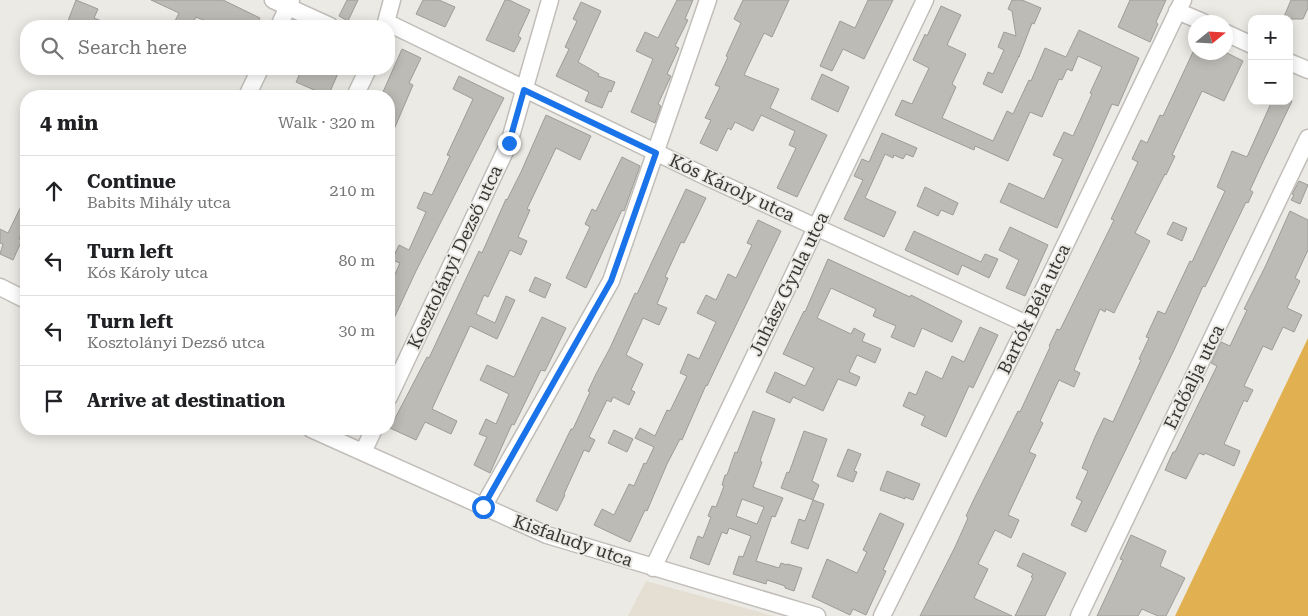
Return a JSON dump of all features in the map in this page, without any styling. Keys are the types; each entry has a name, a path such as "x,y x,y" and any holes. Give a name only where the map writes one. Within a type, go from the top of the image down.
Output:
{"street":[{"path":"273,0 290,4 319,20"},
{"path":"386,20 392,0"},
{"name":"Kosztolányi Dezső utca","path":"395,383 509,143 550,0"},
{"path":"483,507 611,281 708,0"},
{"name":"Juhász Gyula utca","path":"653,568 924,0"},
{"path":"282,20 290,4"},
{"path":"1180,6 1193,15"},
{"name":"Bartók Béla utca","path":"882,616 1027,324 1180,6"},
{"name":"Kós Károly utca","path":"395,29 656,153 1027,324"},
{"path":"1233,36 1248,43"},
{"path":"1293,64 1308,70"},
{"path":"250,90 257,75"},
{"path":"358,90 365,75"},
{"name":"Erdőalja utca","path":"1079,616 1308,138"},
{"path":"0,287 20,297"},
{"name":"Kisfaludy utca","path":"325,435 548,536 817,616"},
{"path":"363,452 371,435"}],"shaded area":[{"path":"1308,338 1308,616 1175,616"},
{"path":"646,581 774,616 628,616"}],"building":[{"path":"76,0 98,9 94,18 99,20 68,20"},
{"path":"151,0 223,0 260,18 259,20 203,20 196,17 194,20 176,20 179,13"},
{"path":"347,0 358,0 348,20 339,16"},
{"path":"423,0 439,0 455,7 445,27 416,14"},
{"path":"505,0 530,10 518,36 521,38 514,52 486,40"},
{"path":"677,0 693,0 685,19 688,20 675,46 679,48 667,74 671,76 658,104 661,106 655,123 631,112 653,59 636,51 645,32 658,38"},
{"path":"743,0 789,0 772,37 764,33 744,75 779,89 770,108 827,135 797,197 777,188 796,148 789,145 795,131 761,115 753,131 735,122 731,130 728,128 717,151 700,143 711,120 705,118 720,87 715,85 741,23 734,19"},
{"path":"868,0 893,0 864,59 843,49 832,71 820,66 840,21 855,28"},
{"path":"1012,0 1022,0 1041,8 1034,24 1032,23 1002,93 983,84 988,72 993,74 1004,50 998,47 1004,32 1016,36 1012,11 1008,9"},
{"path":"1130,0 1166,0 1156,22 1158,24 1150,42 1118,27"},
{"path":"1291,0 1308,0 1308,8 1303,19 1293,19 1293,15 1285,15"},
{"path":"581,2 601,11 578,62 599,74 598,76 615,82 602,108 585,101 589,92 556,76 569,49 565,47 577,21 573,19"},
{"path":"941,6 961,15 947,45 966,54 952,84 956,87 942,118 993,141 1007,111 1013,114 1029,80 1031,81 1045,48 1066,57 1079,30 1139,58 1118,106 1112,104 1057,228 1000,202 1009,183 1044,199 1063,159 1053,155 1064,132 1073,136 1102,67 1078,56 1072,71 1067,69 1062,80 1059,79 1042,117 1030,112 1008,161 975,146 974,150 895,115 902,100 912,104 929,68 913,60"},
{"path":"402,49 421,58 409,83 413,85 395,127 395,90 384,90 391,75 395,75 395,65"},
{"path":"1233,56 1243,61 1224,101 1202,91 1172,155 1175,156 1135,233 1150,241 1114,313 1106,309 1105,312 1100,309 1074,370 1080,373 1074,387 1059,380 1040,421 1043,423 1029,452 1036,455 1008,515 1019,520 1011,538 995,530 978,564 988,569 974,598 1012,616 920,616 955,547 974,499 1018,411 1020,412 1057,329 1060,330 1114,220 1111,219 1138,162 1132,159 1141,140 1147,143 1160,115 1163,116 1189,60 1233,60"},
{"path":"822,74 849,87 838,112 811,99"},
{"path":"299,75 337,75 331,90 314,90 296,82"},
{"path":"459,76 504,98 395,316 395,274 400,263 395,261 395,254 399,245 409,250 426,212 417,208 424,192 432,195 450,156 447,155 473,99 453,89"},
{"path":"1270,105 1290,105 1250,190 1253,192 1248,203 1246,202 1205,287 1203,286 1086,532 1071,525 1082,501 1076,498 1088,471 1082,468 1095,437 1104,418 1113,422 1141,360 1139,359 1149,338 1146,337 1158,311 1165,314 1190,261 1192,262 1225,191 1217,187 1232,151 1247,157"},
{"path":"546,115 591,136 580,160 556,148 527,209 530,210 518,237 527,241 521,255 510,250 488,297 484,295 476,314 495,323 506,296 515,300 497,339 470,326 432,409 457,421 451,434 425,422 416,440 395,430 395,418 427,357 429,358 479,251 482,253 506,199 521,172"},
{"path":"882,133 917,148 913,157 906,154 903,159 894,155 893,158 885,154 865,198 896,212 884,237 844,219 863,180 854,176 862,159 869,162"},
{"path":"622,157 640,166 624,211 622,210 586,288 566,278 590,227 585,224 592,209 596,211"},
{"path":"1299,181 1308,185 1300,204 1291,200"},
{"path":"925,187 958,203 953,215 941,210 938,216 917,206"},
{"path":"686,189 706,198 684,243 681,242 665,277 668,278 657,304 667,308 659,325 643,318 626,355 643,364 631,390 635,392 629,405 613,397 611,402 607,400 589,437 595,440 589,452 584,450 557,511 536,501 571,429 573,429 596,374 635,293 637,294"},
{"path":"20,208 20,244 13,260 0,254 3,244 0,243 0,229 8,233"},
{"path":"1290,211 1308,220 1308,250 1295,278 1300,281 1287,308 1302,315 1294,332 1283,327 1272,350 1263,346 1244,386 1253,390 1247,402 1244,400 1224,444 1240,451 1234,466 1205,453 1204,455 1199,453 1186,479 1165,470 1217,366 1211,363 1221,342 1230,346 1247,310 1244,309"},
{"path":"758,220 781,231 706,385 682,440 680,439 667,464 647,511 645,510 630,542 594,525 602,509 614,515 629,484 634,486 644,463 646,464 654,447 635,438 640,428 655,436 667,410 670,411 687,376 680,373 688,354 699,359 716,322 697,313 706,295 716,300 728,274 736,278 752,245 747,243"},
{"path":"1173,222 1187,228 1182,241 1167,234"},
{"path":"1010,227 1048,245 1025,296 1006,288 1019,260 999,250"},
{"path":"914,231 981,262 985,254 998,259 989,278 962,265 958,275 905,250"},
{"path":"828,259 910,297 911,295 962,321 952,342 922,328 914,347 891,337 896,326 873,316 876,309 831,288 817,318 851,334 854,328 865,334 862,341 881,349 875,363 857,355 849,372 860,377 856,386 838,379 823,411 793,397 790,403 766,392 775,372 805,386 814,368 783,354 805,312"},
{"path":"535,277 551,284 545,298 529,291"},
{"path":"542,317 566,328 545,371 541,370 514,425 512,424 490,473 474,465 487,437 479,434 486,419 496,424 509,394 480,380 487,365 514,377"},
{"path":"980,327 998,335 973,388 969,386 946,437 921,425 925,416 903,406 909,392 916,395 926,371 942,379 952,356 964,362"},
{"path":"753,411 775,419 753,487 783,498 775,517 772,516 756,561 779,568 781,563 802,568 794,591 767,580 766,584 733,574 739,556 743,557 751,536 729,528 727,534 722,532 709,565 690,558 698,536 703,538 711,517 708,516 712,506 716,507 724,486 722,485 725,475 727,475 735,452 737,453","holes":["742,499 764,507 757,524 736,516"]},
{"path":"614,430 633,439 627,452 608,443"},
{"path":"804,431 827,439 812,481 819,485 813,500 781,488 787,472 789,473"},
{"path":"848,449 861,454 854,471 857,472 853,482 837,476"},
{"path":"887,471 920,484 913,500 880,490"},
{"path":"813,500 824,504 808,549 791,543 799,519 805,521"},
{"path":"880,513 904,524 883,570 886,571 866,615 853,609 850,615 812,597 827,559 857,573 867,552 863,550"},
{"path":"1131,535 1166,551 1160,566 1185,578 1166,616 1158,616 1142,609 1138,616 1097,616 1123,560 1120,559"},
{"path":"1023,553 1066,573 1045,616 1015,616 1033,578 1031,577 1033,574 1017,566"}],"route":[{"path":"483,507 611,281 656,153 524,90 509,143"}]}
